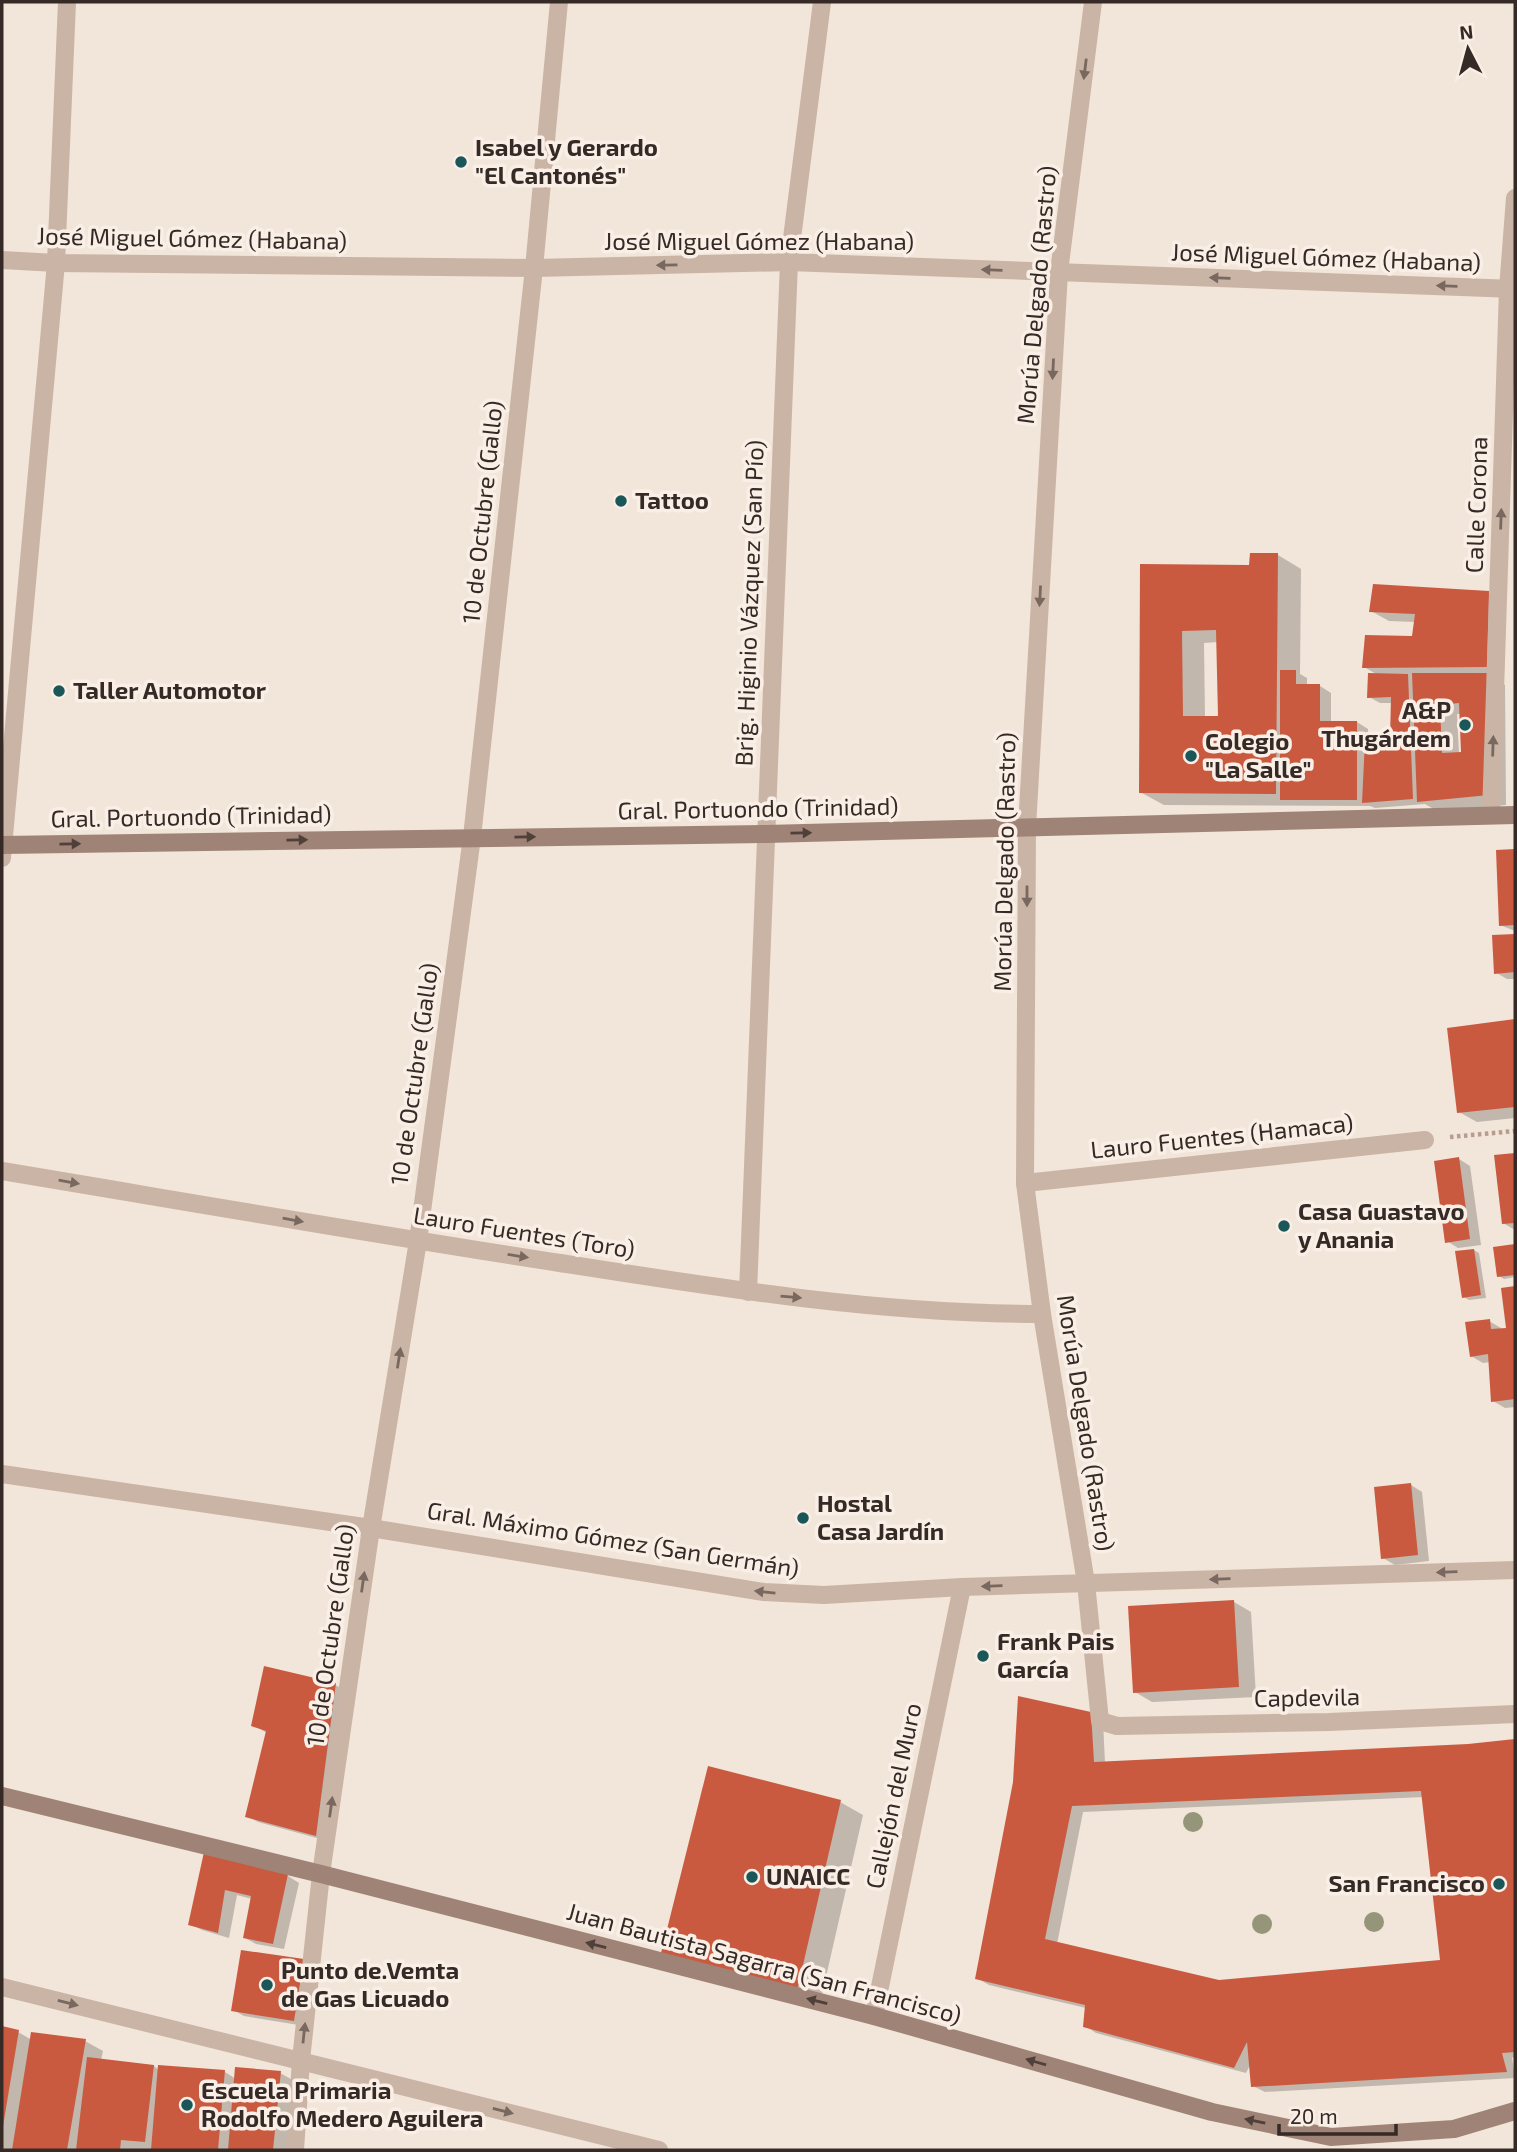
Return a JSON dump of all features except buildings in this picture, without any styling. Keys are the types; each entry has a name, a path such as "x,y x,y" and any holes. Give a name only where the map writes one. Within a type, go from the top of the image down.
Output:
{"main road":[{"name":"Gral. Portuondo (Trinidad)","path":"2,849 472,837 766,834 1515,815"},
{"name":"Juan Bautista Sagarra (San Francisco)","path":"2,1796 321,1874 874,2016 1330,2144 1454,2129 1515,2111"}],"street":[{"path":"2,849 56,263 67,2"},
{"name":"10 de Octubre (Gallo)","path":"295,2150 301,2060 321,1874 371,1528 418,1241 472,837 534,268 559,2"},
{"name":"Brig. Higinio Vázquez (San Pío)","path":"748,1293 789,262 822,2"},
{"name":"Morúa Delgado (Rastro)","path":"1093,2 1059,272 1027,828 1025,1183 1042,1314 1086,1583 1100,1721"},
{"name":"Calle Corona","path":"1491,814 1515,198"},
{"name":"José Miguel Gómez (Habana)","path":"2,260 56,263 534,268 789,262 1512,289"},
{"name":"Lauro Fuentes (Hamaca)","path":"1025,1183 1425,1140"},
{"name":"Lauro Fuentes (Toro)","path":"2,1171 748,1293 972,1314 1042,1314"},
{"name":"Gral. Máximo Gómez (San Germán)","path":"2,1474 371,1528 764,1592 824,1595 962,1587 1515,1570"},
{"name":"Callejón del Muro","path":"874,2016 962,1587"},
{"name":"Capdevila","path":"1100,1721 1118,1726 1301,1723 1515,1714"},
{"path":"2,1987 659,2150"}],"path":[{"path":"1425,1140 1515,1131"}],"place":[{"name":"Isabel y Gerardo \"El Cantonés\"","path":"461,162"},
{"name":"Tattoo","path":"621,501"},
{"name":"Taller Automotor","path":"59,691"},
{"name":"A&P Thugárdem","path":"1465,725"},
{"name":"Colegio \"La Salle\"","path":"1191,756"},
{"name":"Casa Guastavo y Anania","path":"1284,1226"},
{"name":"Hostal Casa Jardín","path":"803,1518"},
{"name":"Frank Pais García","path":"983,1656"},
{"name":"UNAICC","path":"752,1877"},
{"name":"San Francisco","path":"1499,1884"},
{"name":"Punto de.Vemta de Gas Licuado","path":"267,1985"},
{"name":"Escuela Primaria Rodolfo Medero Aguilera","path":"187,2105"}]}
